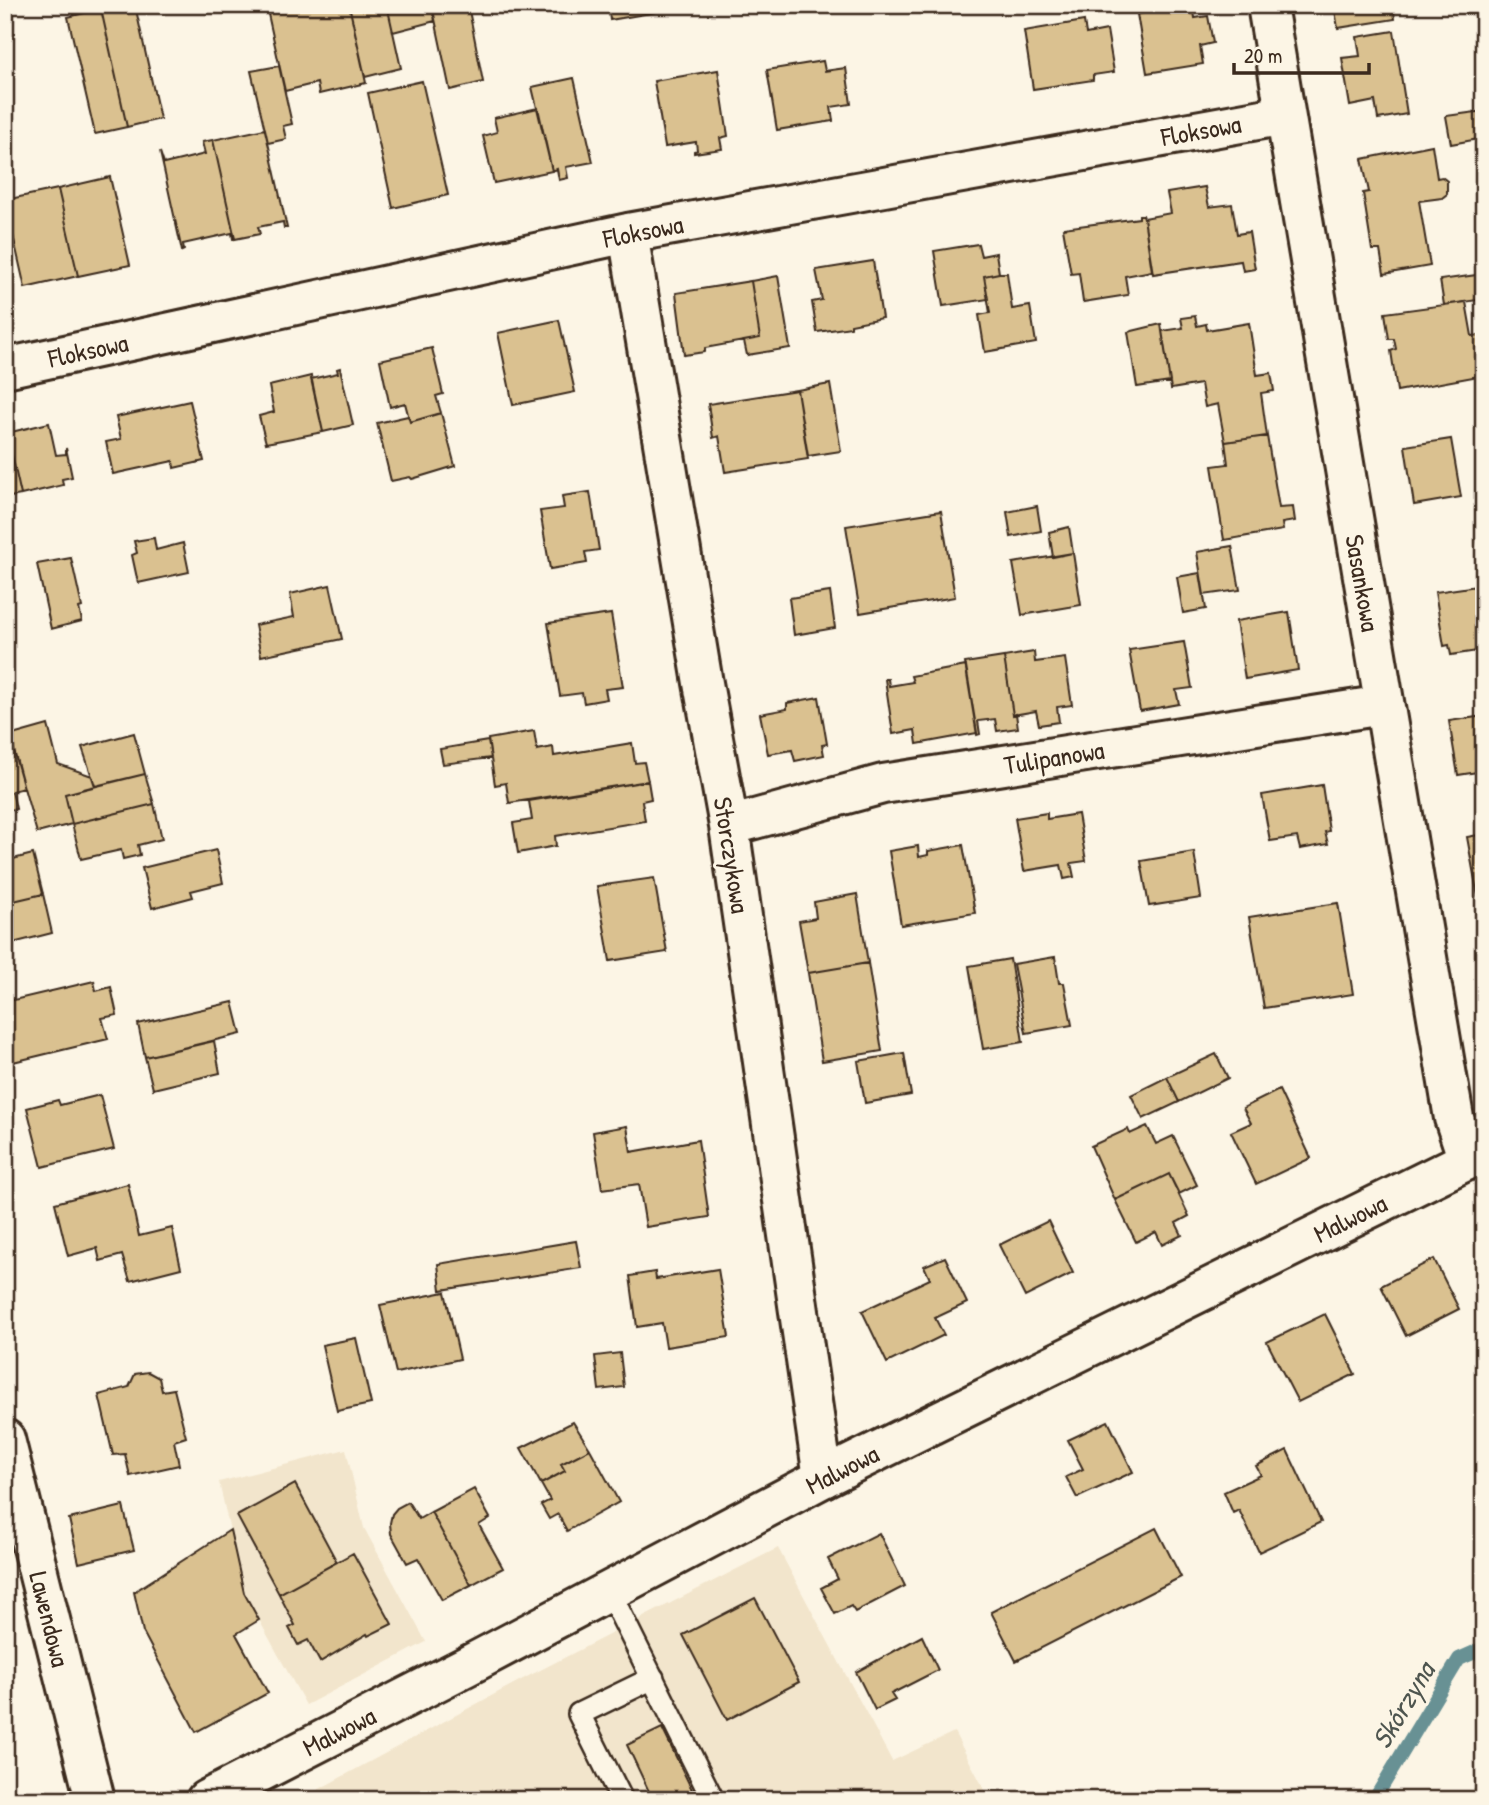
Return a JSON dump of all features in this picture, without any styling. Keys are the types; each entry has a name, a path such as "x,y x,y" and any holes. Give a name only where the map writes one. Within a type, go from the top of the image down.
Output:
{"street":[{"name":"Sasankowa","path":"1267,5 1454,1118 1476,1156"},
{"name":"Floksowa","path":"5,368 628,233 1284,115"},
{"name":"Storczykowa","path":"628,233 729,826 823,1478"},
{"name":"Tulipanowa","path":"729,826 883,784 1383,705"},
{"name":"Malwowa","path":"206,1800 823,1478 1476,1156"},
{"name":"Lawendowa","path":"5,1439 95,1800"}],"lane":[{"path":"609,1591 713,1800"},
{"path":"622,1800 579,1714 653,1678"}],"shaded area":[{"path":"346,1449 364,1528 426,1642 306,1705 244,1593 219,1482"},
{"path":"778,1548 892,1761 954,1732 990,1800 299,1800 519,1681"}],"building":[{"path":"72,5 113,5 114,6 74,15"},
{"path":"135,5 160,119 127,127 101,9"},
{"path":"266,5 349,5 366,83 319,94 317,83 285,91"},
{"path":"349,5 387,5 401,68 365,77"},
{"path":"387,5 432,5 435,21 393,32"},
{"path":"432,5 468,5 483,82 450,90"},
{"path":"608,5 667,5 668,10 610,20"},
{"path":"1334,5 1393,5 1395,19 1338,28"},
{"path":"1193,6 1195,18 1208,16 1213,43 1200,46 1203,64 1147,73 1137,14"},
{"path":"101,9 127,127 95,134 68,17"},
{"path":"1084,21 1086,34 1107,30 1114,72 1093,75 1093,80 1033,89 1024,31"},
{"path":"1394,31 1407,114 1378,119 1375,101 1350,106 1342,58 1360,56 1357,37"},
{"path":"823,61 825,71 846,68 851,104 831,107 833,121 777,130 767,70"},
{"path":"279,66 292,124 283,126 286,139 268,143 251,71"},
{"path":"718,70 728,136 720,138 722,149 694,153 697,150 696,142 665,147 654,81"},
{"path":"574,78 593,162 566,167 568,178 559,180 557,169 552,171 532,87"},
{"path":"422,81 448,195 393,208 368,93"},
{"path":"538,108 552,171 494,183 483,136 497,132 494,118"},
{"path":"1484,111 1484,138 1451,144 1446,116"},
{"path":"265,129 287,228 284,228 283,222 258,227 260,234 235,239 213,140"},
{"path":"213,140 235,239 232,233 183,244 182,251 160,152 164,164 205,154 202,142"},
{"path":"1432,145 1437,178 1442,177 1447,181 1447,194 1442,198 1419,201 1430,266 1384,274 1380,250 1372,250 1363,193 1369,192 1362,159"},
{"path":"110,177 130,265 78,276 58,189"},
{"path":"1205,187 1209,207 1232,204 1237,234 1249,232 1255,269 1243,271 1241,261 1153,274 1144,218 1171,213 1167,193"},
{"path":"58,189 78,276 25,288 5,200"},
{"path":"1139,215 1144,218 1152,271 1125,276 1128,295 1083,302 1079,273 1071,274 1063,228 1139,218"},
{"path":"978,244 981,256 996,253 999,273 984,276 988,299 943,306 934,251"},
{"path":"873,261 882,318 851,324 851,327 817,332 812,302 822,300 816,270"},
{"path":"1007,273 1012,309 1030,306 1036,343 985,352 979,315 990,313 984,276"},
{"path":"1484,274 1484,299 1444,305 1440,280"},
{"path":"778,276 790,348 747,355 744,341 760,338 751,281"},
{"path":"751,281 760,338 705,348 705,352 684,355 676,293"},
{"path":"1466,302 1472,336 1480,335 1484,375 1397,391 1391,351 1396,349 1394,339 1389,339 1385,313"},
{"path":"1195,316 1197,326 1206,324 1207,330 1249,323 1257,375 1271,373 1274,391 1261,393 1267,436 1225,442 1218,404 1205,407 1201,384 1171,389 1162,331 1183,328 1181,318"},
{"path":"559,320 575,392 513,405 498,333"},
{"path":"1161,324 1170,382 1137,387 1128,332"},
{"path":"432,348 443,394 436,396 441,413 410,422 405,403 390,407 380,360"},
{"path":"340,368 353,425 323,432 311,379 338,373 337,369"},
{"path":"311,376 323,432 266,443 259,416 274,412 269,386"},
{"path":"830,384 841,451 808,456 797,390"},
{"path":"797,390 808,459 725,472 719,436 713,438 708,404"},
{"path":"190,401 204,461 174,468 173,461 113,474 106,442 121,439 116,417"},
{"path":"441,413 455,466 412,479 410,477 391,481 377,423 408,416 410,422"},
{"path":"49,423 56,455 66,454 66,448 72,477 62,479 63,485 21,495 7,433"},
{"path":"5,433 21,495 5,498"},
{"path":"1267,436 1279,508 1293,507 1295,521 1282,523 1283,530 1224,540 1212,466 1228,464 1225,442"},
{"path":"1451,439 1461,497 1414,505 1405,446"},
{"path":"590,492 599,550 585,552 587,563 550,569 540,511 564,508 562,496"},
{"path":"1037,506 1041,531 1011,537 1007,512"},
{"path":"941,511 955,597 860,613 846,526"},
{"path":"1069,527 1073,553 1053,557 1049,532"},
{"path":"154,538 156,550 183,543 189,572 138,583 132,555 137,553 134,541"},
{"path":"1484,540 1484,571 1478,541"},
{"path":"1232,546 1240,590 1204,595 1197,552"},
{"path":"1073,553 1081,605 1022,615 1013,563"},
{"path":"71,558 82,607 79,608 82,621 51,629 37,564"},
{"path":"1200,573 1206,609 1183,613 1177,577"},
{"path":"330,585 342,639 261,656 255,625 294,617 290,594"},
{"path":"1484,585 1484,650 1451,655 1449,645 1444,646 1435,592"},
{"path":"830,592 835,628 794,635 789,598"},
{"path":"1289,612 1298,670 1245,679 1236,621"},
{"path":"611,614 623,687 605,689 607,699 584,703 582,693 560,696 548,623"},
{"path":"1184,642 1192,688 1176,690 1179,704 1140,711 1129,650"},
{"path":"1034,652 1035,662 1065,658 1072,705 1057,707 1059,722 1039,725 1036,711 1013,715 1004,657"},
{"path":"1004,657 1013,715 1016,714 1018,728 997,731 995,719 978,721 980,734 977,735 965,663"},
{"path":"966,666 977,733 917,744 915,730 893,734 885,679 888,679 889,686 913,682 911,676"},
{"path":"819,697 827,744 822,745 824,755 795,761 792,750 768,754 760,714 787,709 787,703"},
{"path":"1484,716 1484,771 1458,775 1449,721"},
{"path":"48,725 58,764 92,776 95,786 65,794 72,824 37,833 9,736"},
{"path":"534,731 537,750 553,747 554,756 632,743 635,763 644,762 648,781 509,803 506,783 495,785 488,739"},
{"path":"134,733 145,774 95,786 82,747"},
{"path":"488,741 491,758 443,764 440,749"},
{"path":"12,743 24,788 12,791 16,809 5,811 5,744"},
{"path":"145,774 154,804 72,824 65,794"},
{"path":"648,781 651,799 642,801 645,821 555,836 556,846 518,853 513,823 532,820 529,801"},
{"path":"1322,785 1329,831 1325,832 1328,844 1300,849 1297,837 1270,841 1262,795"},
{"path":"154,804 162,839 138,845 140,855 123,859 121,850 81,859 72,824"},
{"path":"1047,813 1047,819 1078,814 1086,861 1071,863 1074,877 1064,879 1061,865 1024,871 1015,818"},
{"path":"1484,834 1484,896 1478,897 1467,837"},
{"path":"963,845 975,913 901,925 889,851 918,846 919,857 928,855 928,851"},
{"path":"216,850 223,883 191,891 193,897 152,908 142,868"},
{"path":"1194,852 1201,898 1149,906 1141,861"},
{"path":"33,854 43,894 5,903 5,861"},
{"path":"654,878 667,952 610,961 597,886"},
{"path":"43,894 52,933 5,945 5,903"},
{"path":"857,894 868,963 808,973 799,921 816,918 814,902"},
{"path":"1338,903 1353,994 1264,1008 1249,917"},
{"path":"1055,957 1059,983 1064,983 1072,1025 1026,1033 1013,964"},
{"path":"1010,959 1023,1042 983,1049 969,966"},
{"path":"868,963 882,1051 822,1061 808,973"},
{"path":"94,981 96,991 111,987 117,1015 102,1018 108,1039 13,1062 5,1031 5,1002"},
{"path":"233,1002 241,1034 145,1057 138,1024"},
{"path":"214,1041 220,1073 153,1089 145,1057"},
{"path":"904,1053 911,1095 865,1103 858,1061"},
{"path":"1216,1054 1228,1078 1179,1102 1167,1077"},
{"path":"1167,1077 1179,1102 1143,1119 1131,1095"},
{"path":"1279,1090 1311,1158 1256,1184 1231,1132 1251,1123 1243,1108"},
{"path":"100,1095 114,1149 42,1167 27,1108 58,1100 60,1105"},
{"path":"627,1126 631,1152 698,1140 709,1217 646,1227 639,1184 602,1189 593,1132"},
{"path":"1147,1126 1156,1144 1173,1136 1197,1185 1179,1194 1169,1174 1115,1200 1091,1146 1128,1129 1130,1134"},
{"path":"1169,1174 1189,1216 1176,1223 1182,1235 1162,1245 1156,1232 1136,1242 1115,1200"},
{"path":"128,1184 139,1236 172,1228 181,1268 130,1281 122,1255 100,1261 97,1248 68,1256 55,1203"},
{"path":"1048,1221 1073,1273 1025,1297 999,1245"},
{"path":"576,1241 581,1268 441,1290 438,1264"},
{"path":"945,1257 967,1303 935,1318 944,1335 887,1363 862,1311 930,1279 924,1266"},
{"path":"1434,1259 1459,1309 1406,1336 1381,1286"},
{"path":"718,1269 729,1337 666,1347 662,1323 637,1327 630,1276 655,1272 656,1279"},
{"path":"445,1292 460,1359 396,1373 380,1305"},
{"path":"1325,1314 1355,1374 1298,1402 1267,1342"},
{"path":"356,1338 371,1404 337,1411 322,1345"},
{"path":"620,1353 624,1387 599,1390 595,1356"},
{"path":"148,1372 159,1378 162,1391 174,1389 186,1437 174,1441 179,1465 130,1476 125,1454 113,1455 99,1395 129,1387 135,1374"},
{"path":"1108,1421 1133,1472 1077,1498 1066,1477 1083,1469 1068,1440"},
{"path":"573,1422 590,1449 561,1464 565,1471 541,1484 521,1448"},
{"path":"590,1449 619,1502 567,1531 558,1514 549,1519 541,1505 550,1500 541,1484 565,1471 561,1464"},
{"path":"1287,1450 1321,1522 1259,1552 1239,1510 1233,1513 1224,1492 1261,1475 1256,1466"},
{"path":"295,1484 337,1562 279,1594 237,1516"},
{"path":"474,1489 490,1518 479,1525 503,1568 471,1585 431,1512"},
{"path":"408,1502 419,1519 431,1512 471,1585 442,1600 418,1558 407,1563 391,1534 390,1523 397,1508"},
{"path":"123,1506 134,1550 79,1563 69,1519"},
{"path":"1156,1528 1181,1577 1016,1661 991,1612"},
{"path":"230,1530 244,1593 259,1620 236,1634 268,1693 196,1732 143,1632 134,1592"},
{"path":"879,1533 905,1586 855,1612 851,1606 835,1614 821,1588 838,1579 828,1559"},
{"path":"353,1553 392,1624 368,1636 367,1634 320,1662 308,1640 298,1645 289,1628 295,1625 279,1594"},
{"path":"755,1598 799,1682 727,1720 683,1635"},
{"path":"922,1636 938,1670 891,1694 895,1700 875,1710 856,1672"},
{"path":"662,1728 697,1800 653,1800 627,1745"},
{"path":"5,1785 8,1785 13,1800 5,1800"}],"waterway":[{"name":"Skórzyna","path":"1374,1800 1459,1659 1484,1648"}]}
